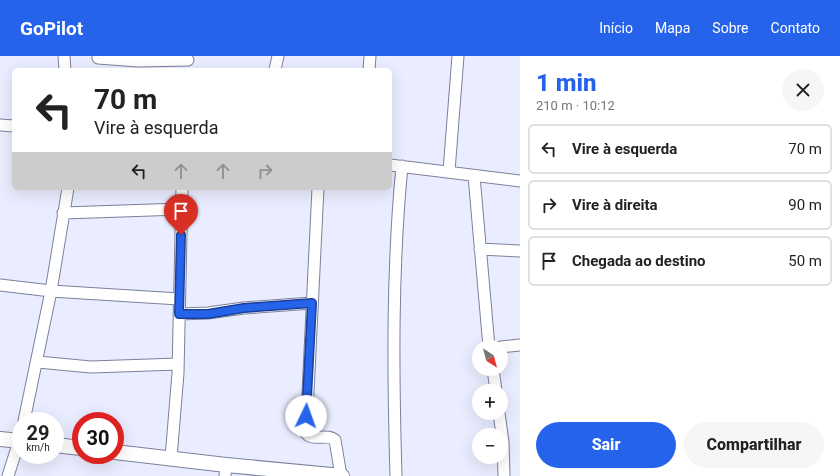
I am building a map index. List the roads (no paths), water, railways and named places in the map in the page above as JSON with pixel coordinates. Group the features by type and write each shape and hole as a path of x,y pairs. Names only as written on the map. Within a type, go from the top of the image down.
{"street":[{"path":"64,56 65,68"},
{"path":"275,68 278,56"},
{"path":"369,68 370,56"},
{"path":"449,171 458,56"},
{"path":"98,58 138,61 188,62"},
{"path":"0,125 12,126"},
{"path":"392,165 449,171 474,176 520,181"},
{"path":"396,476 393,302 396,222 402,166"},
{"path":"474,176 488,340"},
{"path":"26,412 38,362 68,190"},
{"path":"171,458 178,364 182,190"},
{"path":"124,453 171,458 225,471 341,476 335,440 331,436 311,437 306,433 318,190"},
{"path":"63,213 181,209"},
{"path":"480,249 520,251"},
{"path":"0,285 51,291 179,298"},
{"path":"179,314 208,314 244,308 312,303"},
{"path":"508,346 520,345"},
{"path":"38,362 91,367 178,364"},
{"path":"500,420 503,442 504,476"},
{"path":"0,440 12,439"},
{"path":"8,476 12,464"}]}
